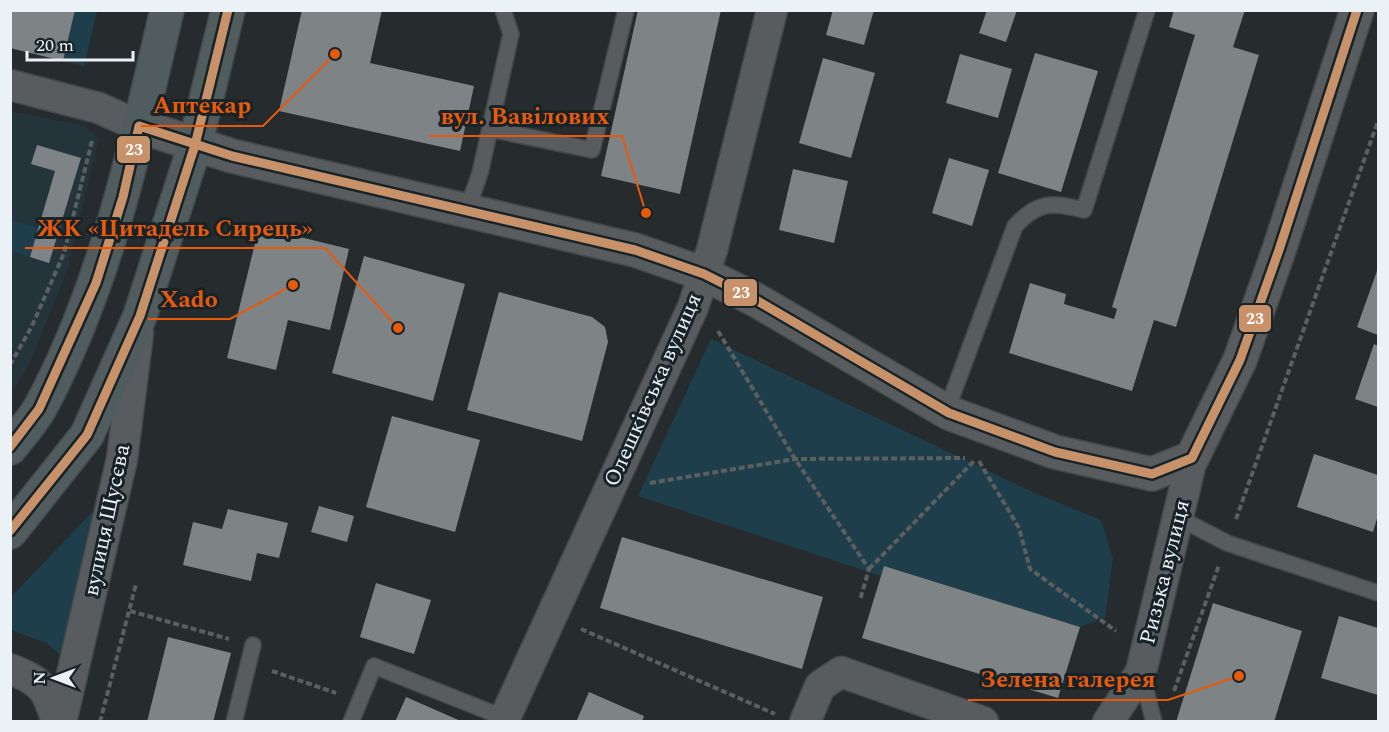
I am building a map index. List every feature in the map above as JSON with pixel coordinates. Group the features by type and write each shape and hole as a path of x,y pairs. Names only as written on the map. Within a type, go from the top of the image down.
{"main road":[{"path":"10,448 39,409 96,283 123,197 167,10"},
{"name":"вулиця Щусєва","path":"10,532 87,435 140,316 195,145 228,10"}],"street":[{"name":"Олешківська вулиця","path":"504,720 693,307 712,250 772,10"},
{"name":"Ризька вулиця","path":"1108,722 1141,672 1192,458 1244,349 1357,10"},
{"path":"10,84 99,108 139,126 232,156 466,213 635,250 704,274 756,300 950,413 1055,453 1152,474 1192,458"},
{"name":"вулиця Щусєва","path":"59,722 122,459 140,316"},
{"name":"вулиця Щусєва","path":"10,669 29,676 48,693 59,722"},
{"path":"793,719 820,686 841,672 983,722"}],"lane":[{"path":"466,213 480,174 511,34 503,10"},
{"path":"490,129 592,150 626,10"},
{"path":"950,413 952,396 1015,226 1028,212 1042,206 1059,204 1084,210 1148,10"},
{"path":"1179,518 1227,543 1378,593"},
{"path":"234,722 253,645"},
{"path":"351,722 374,666 504,720"},
{"path":"1141,672 1154,722"}],"path":[{"path":"1172,697 1378,121"},
{"path":"10,365 32,326 64,253 92,142"},
{"path":"714,326 795,459 869,568"},
{"path":"639,485 795,459 977,458"},
{"path":"860,600 869,568 977,458"},
{"path":"977,458 1019,528 1030,568 1119,633"},
{"path":"100,722 136,584"},
{"path":"130,611 253,645"},
{"path":"573,626 793,719"},
{"path":"249,664 306,682"}],"shaded area":[{"path":"75,11 97,11 84,66 63,61"},
{"path":"11,111 85,126 99,139 67,271 27,369 11,392"},
{"path":"10,220 39,228 30,257 11,251"},
{"path":"711,339 1035,493 1101,520 1113,558 1105,617 1080,627 884,566 881,576 638,496"},
{"path":"98,506 64,658 46,643 11,630 10,598"}],"building":[{"path":"10,10 75,10 63,61 10,48"},
{"path":"302,10 382,10 370,63 474,86 460,151 279,111"},
{"path":"638,10 721,10 680,194 601,176"},
{"path":"833,10 874,10 864,45 826,35"},
{"path":"987,10 1017,10 1006,42 979,33"},
{"path":"1174,10 1245,10 1233,47 1259,55 1176,327 1154,320 1132,391 1009,353 1030,283 1066,294 1064,304 1114,319 1117,309 1112,307 1195,35 1169,27"},
{"path":"1035,53 1098,71 1061,192 998,173"},
{"path":"960,54 1012,69 998,118 946,103"},
{"path":"823,58 875,73 851,158 799,143"},
{"path":"37,145 81,158 49,263 30,257 55,171 31,164"},
{"path":"949,158 989,170 972,226 932,213"},
{"path":"793,169 848,181 834,243 779,230"},
{"path":"259,227 349,249 330,330 288,320 276,370 227,358"},
{"path":"364,256 465,284 433,401 332,373"},
{"path":"1378,271 1378,335 1357,327"},
{"path":"499,292 592,317 605,327 608,342 582,441 467,410"},
{"path":"1374,344 1378,346 1378,407 1355,399"},
{"path":"392,416 480,440 455,532 366,507"},
{"path":"1314,454 1378,475 1378,515 1373,532 1297,507"},
{"path":"319,506 354,516 347,542 311,532"},
{"path":"228,509 288,523 279,558 257,553 251,581 183,565 193,522 222,529"},
{"path":"622,537 823,597 802,669 600,608"},
{"path":"884,566 1080,627 1058,698 862,638"},
{"path":"376,583 431,600 414,654 360,637"},
{"path":"1213,603 1302,631 1274,722 1176,722"},
{"path":"1339,616 1378,628 1378,695 1321,678"},
{"path":"168,637 231,653 213,722 147,722"},
{"path":"589,692 644,716 642,722 576,722"},
{"path":"406,697 463,722 395,722"}],"transit line":[{"name":"23","path":"10,531 87,435 140,316 195,145 228,10"},
{"name":"23","path":"10,447 39,409 96,283 123,197 139,126 232,156 635,250 704,274 756,300 949,413 1055,452 1152,474 1192,458 1240,360 1279,250 1357,10"}],"place":[{"name":"Аптекар","path":"335,54"},
{"name":"вул. Вавілових","path":"646,213"},
{"name":"Xado","path":"293,285"},
{"name":"ЖК «Цитадель Сирець»","path":"398,328"},
{"name":"Зелена галерея","path":"1239,676"}]}
